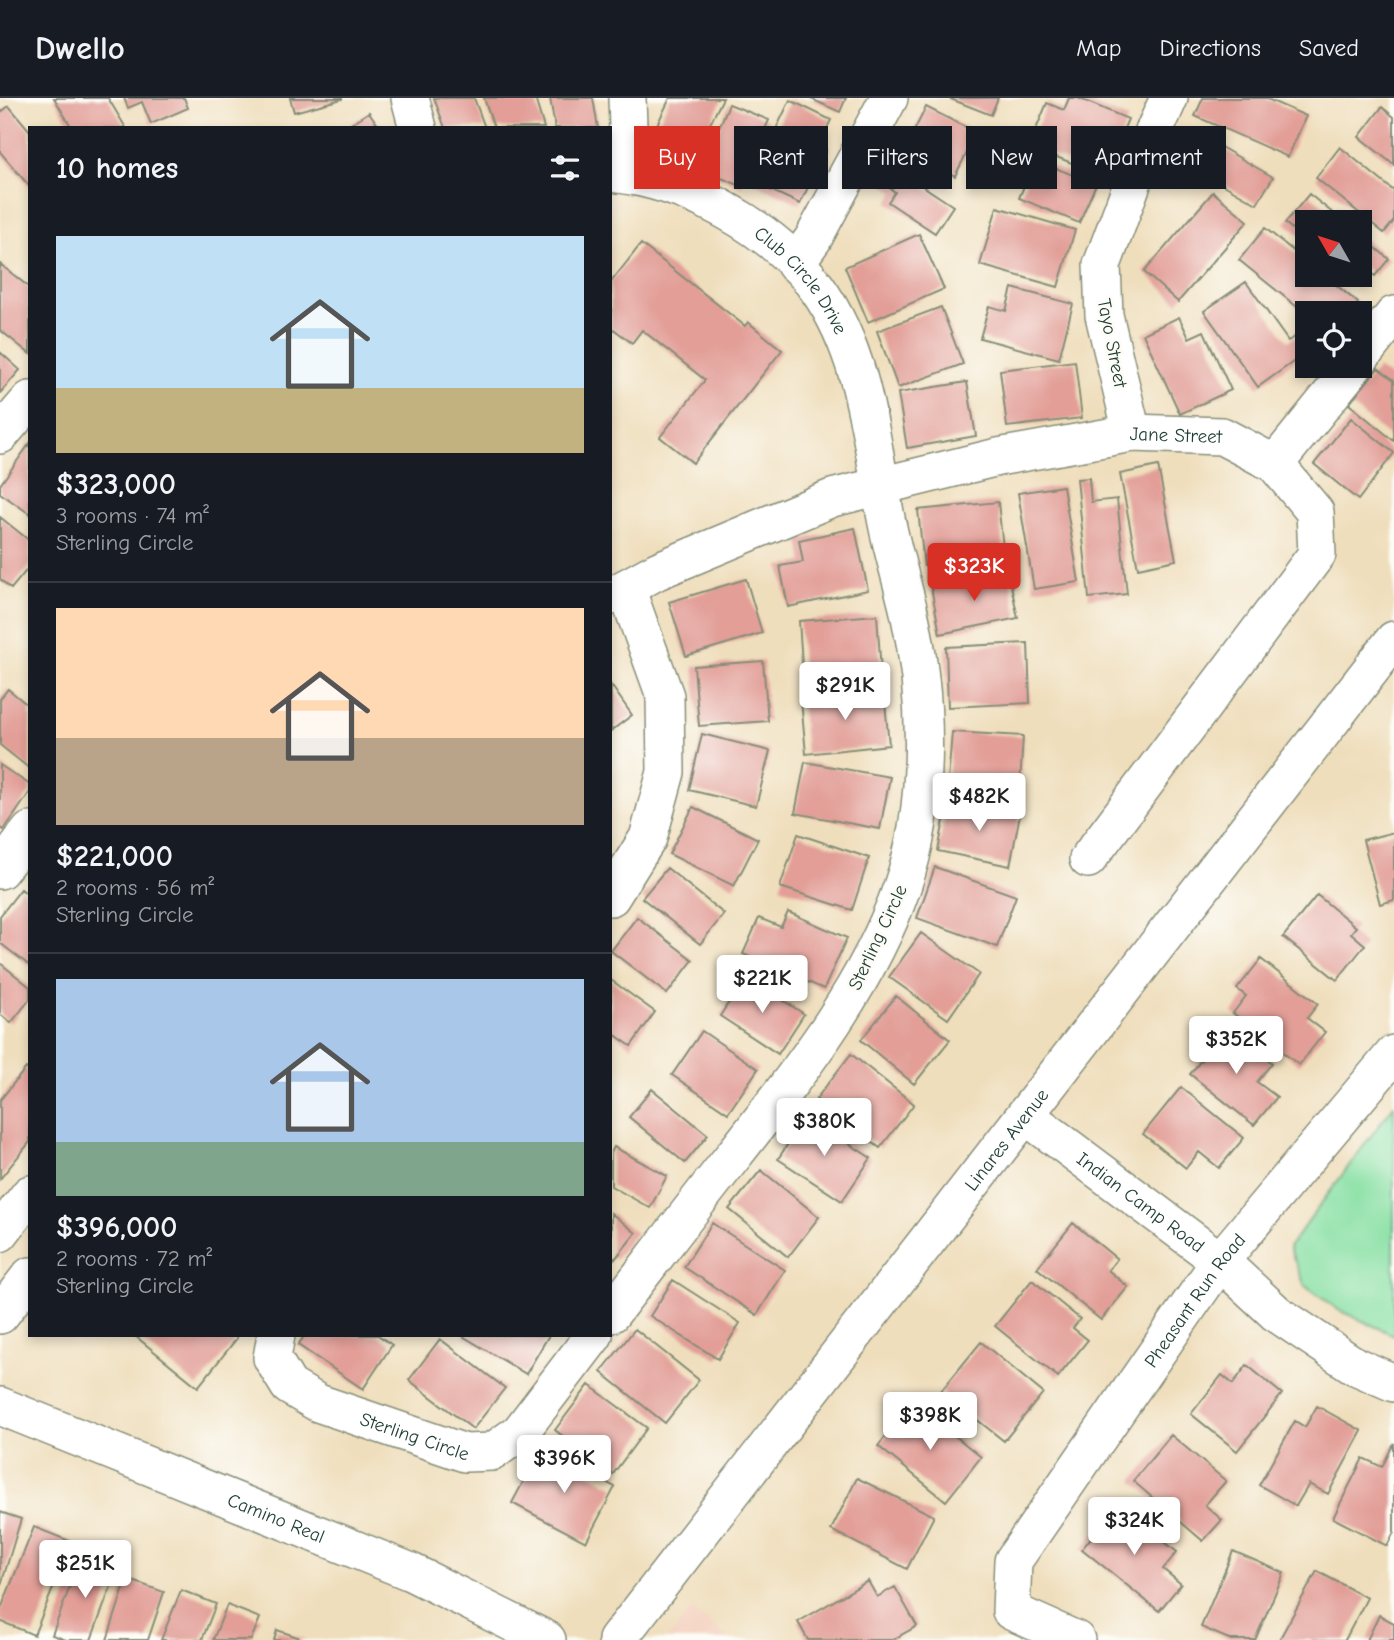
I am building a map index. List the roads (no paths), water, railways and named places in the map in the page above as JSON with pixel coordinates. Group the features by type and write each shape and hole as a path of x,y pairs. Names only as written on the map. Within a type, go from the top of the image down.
{"street":[{"path":"410,98 417,126"},
{"path":"616,173 628,126 628,98"},
{"path":"795,264 813,239 889,98"},
{"name":"Tayo Street","path":"1132,433 1104,315 1101,265 1139,165 1169,98"},
{"name":"Club Circle Drive","path":"616,173 656,180 690,191 742,222 795,264 817,288 840,327 868,411 881,485"},
{"path":"1372,343 1394,316"},
{"path":"1275,464 1343,378"},
{"path":"0,435 28,402"},
{"name":"Jane Street","path":"618,592 657,571 832,498 998,457 1132,433 1222,436 1275,464 1315,512 1317,554 1088,859"},
{"name":"Sterling Circle","path":"612,1313 838,1018 872,954 902,887 915,837 923,743 909,616 890,542 881,485"},
{"path":"612,895 648,838 666,772 665,696 618,592"},
{"name":"Linares Avenue","path":"617,1640 1394,640"},
{"path":"0,870 28,834"},
{"name":"Pheasant Run Road","path":"1076,1640 1012,1611 1013,1561 1220,1261 1394,1054"},
{"name":"Indian Camp Road","path":"1025,1115 1220,1261 1276,1314 1355,1366 1394,1383"},
{"path":"0,1233 28,1198"},
{"path":"0,1315 28,1279"},
{"name":"Sterling Circle","path":"276,1337 272,1358 289,1386 328,1407 465,1452 492,1451 514,1437 592,1337"},
{"name":"Camino Real","path":"0,1406 411,1572 547,1640"}]}
